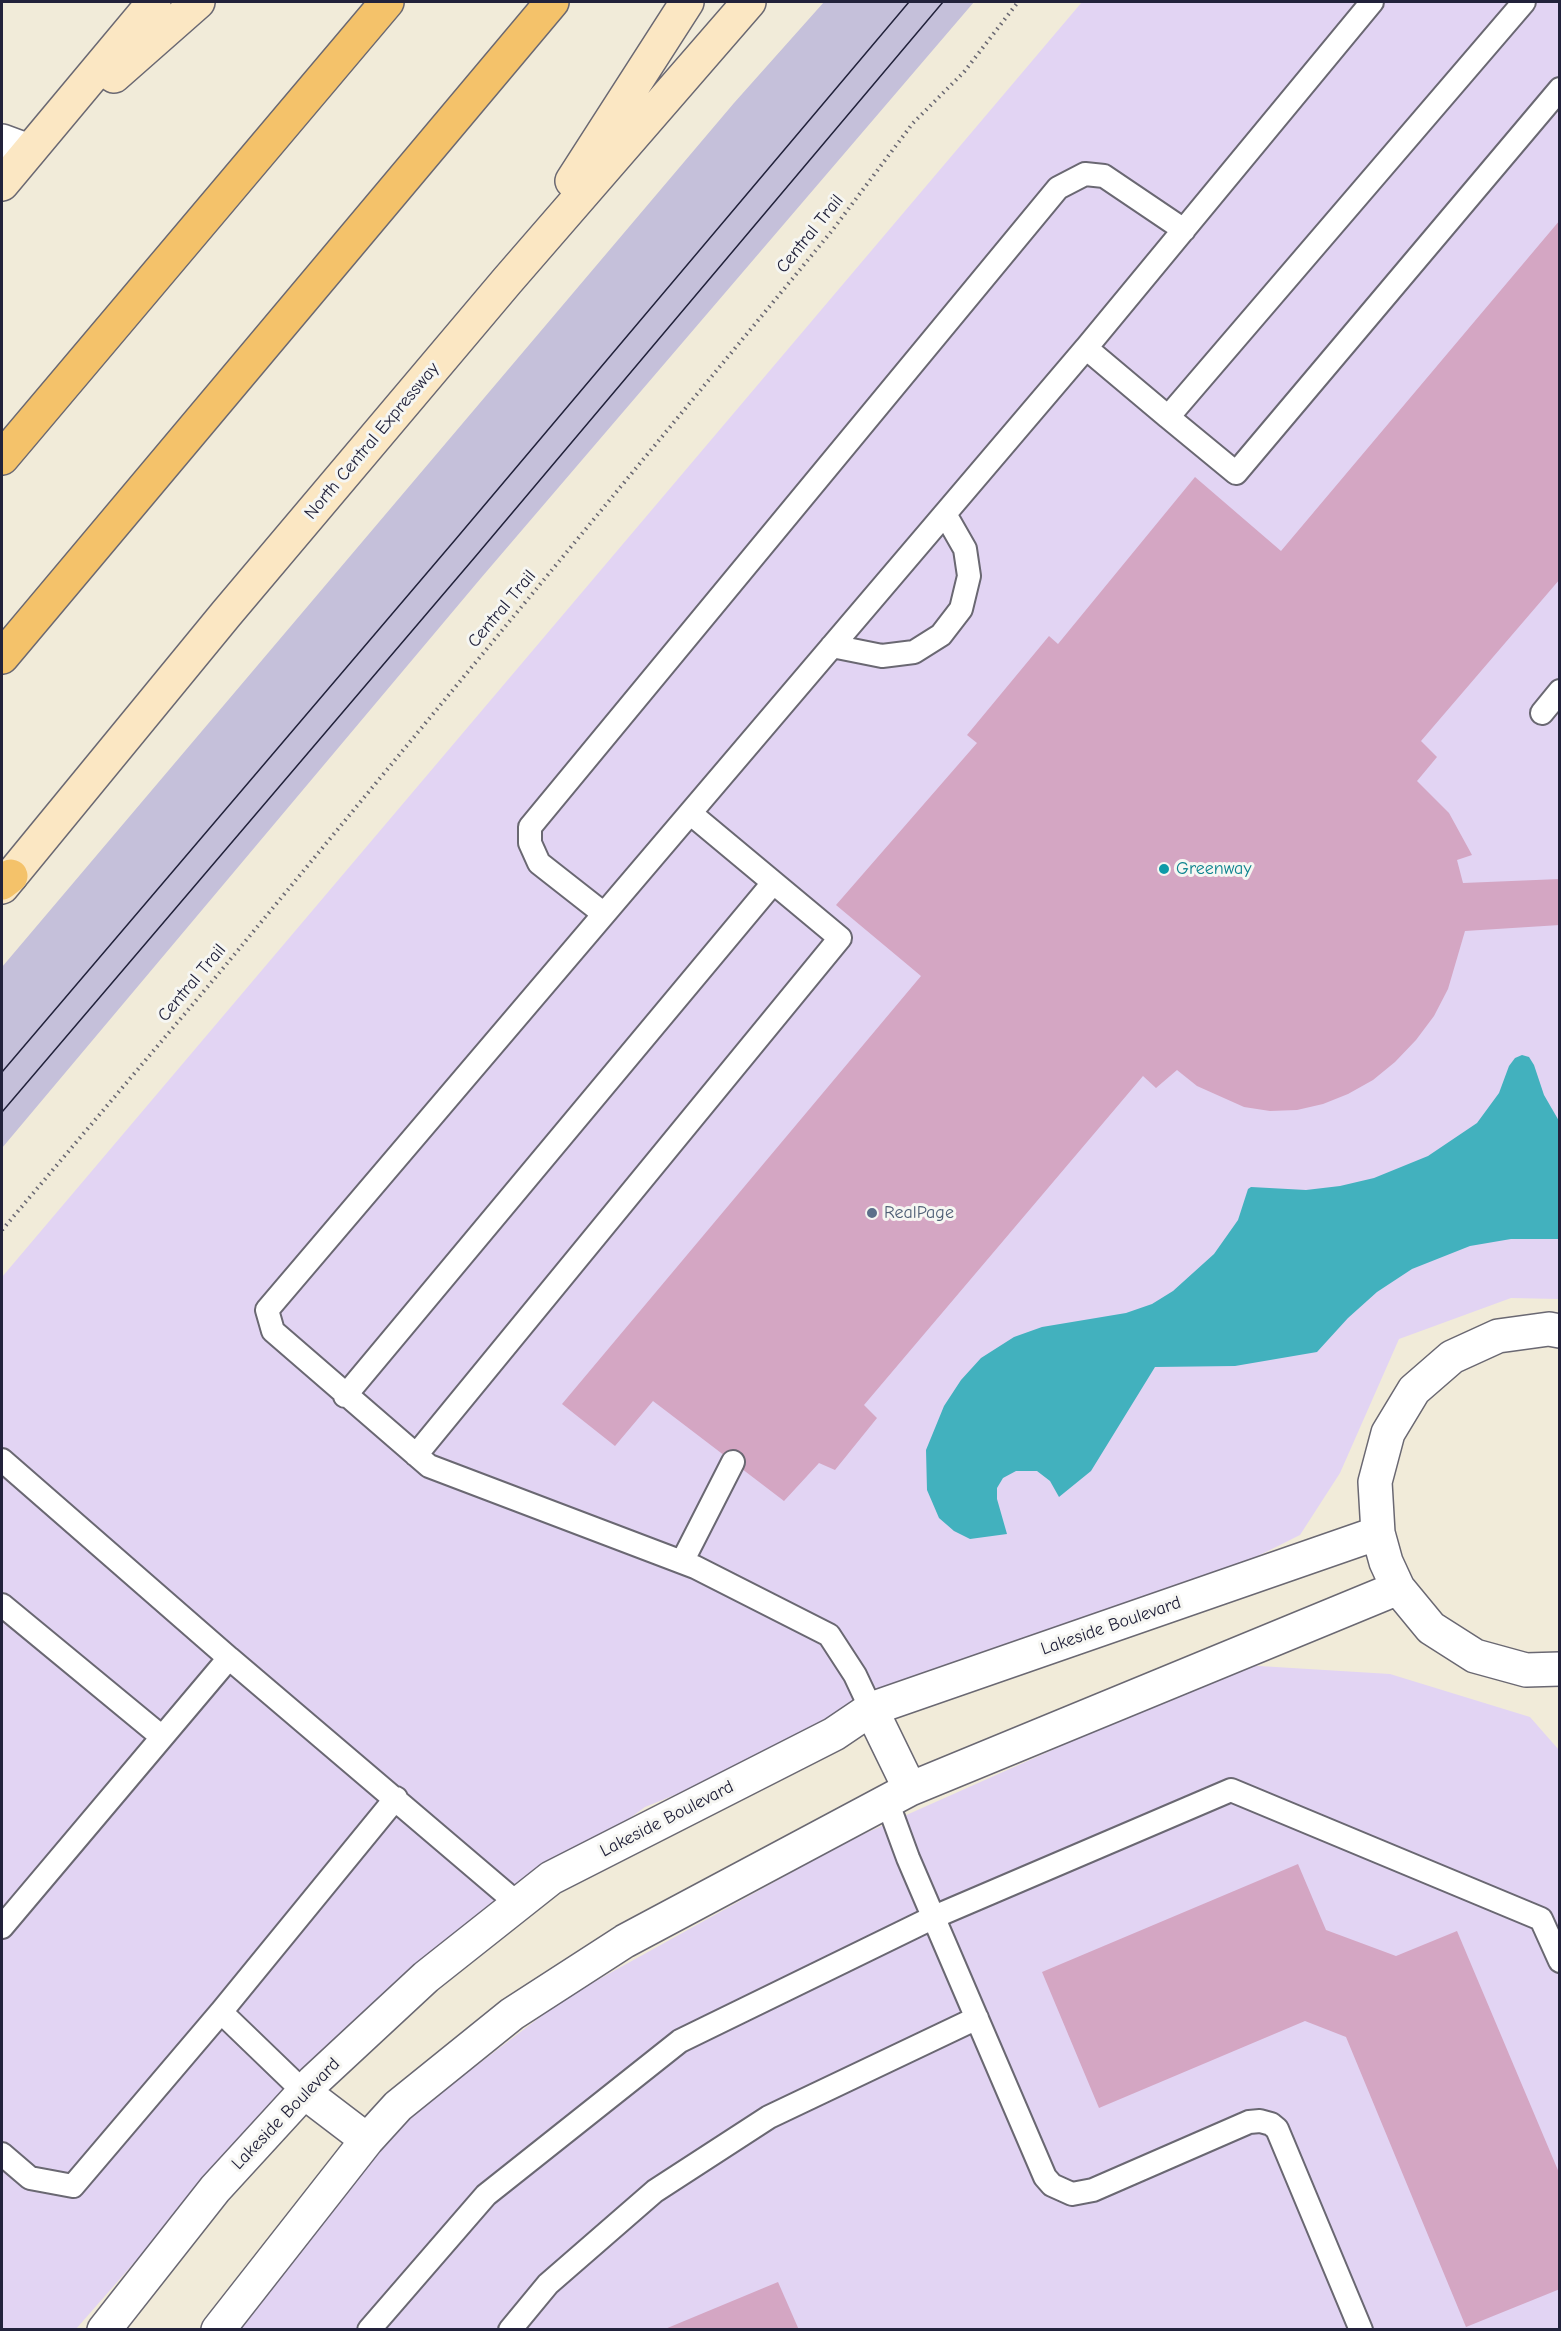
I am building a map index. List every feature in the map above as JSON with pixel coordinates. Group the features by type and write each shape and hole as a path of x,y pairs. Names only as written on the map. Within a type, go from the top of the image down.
{"highway":[{"path":"2,458 387,2"},
{"path":"2,657 552,2"}],"main road":[{"path":"2,184 15,146 154,2"},
{"path":"15,146 198,2"},
{"path":"507,281 687,2"},
{"name":"North Central Expressway","path":"5,882 226,614 507,281 749,2"}],"street":[{"path":"1560,1331 1549,1329 1498,1336 1452,1357 1414,1390 1388,1433 1375,1482 1378,1533 1386,1562 1398,1588 1431,1628 1475,1656 1526,1670 1560,1669"},
{"name":"Lakeside Boulevard","path":"104,2330 215,2189 304,2092 426,1977 551,1878 834,1734 871,1709 1378,1533"},
{"path":"225,2327 367,2140 398,2106 521,2008 624,1941 899,1795 1398,1588"},
{"path":"871,1709 899,1795"},
{"path":"304,2092 367,2140"}],"lane":[{"path":"871,1709 855,1675 829,1635 682,1562 429,1466 345,1396 273,1331 267,1310 1086,348 1372,2"},
{"path":"1168,417 1524,2"},
{"path":"1086,348 1236,473 1560,89"},
{"path":"604,914 539,863 530,843 530,827 1058,188 1085,174 1104,176 1184,230"},
{"path":"832,646 882,656 914,652 941,634 961,609 969,576 965,549 945,514"},
{"path":"1542,713 1560,692"},
{"path":"416,1455 840,938 690,813"},
{"path":"345,1396 773,883"},
{"path":"2,1460 229,1658 518,1904"},
{"path":"682,1562 733,1462"},
{"path":"2,1605 162,1737"},
{"path":"2,1927 229,1658"},
{"path":"369,2330 486,2195 680,2041 934,1917 1231,1791 1540,1919 1560,1961"},
{"path":"899,1795 934,1917 1045,2177 1064,2192 1072,2194 1093,2190 1249,2122 1271,2124 1277,2129 1361,2330"},
{"path":"2,2154 30,2178 73,2186 221,2012 396,1798"},
{"path":"221,2012 304,2092"},
{"path":"510,2330 548,2284 655,2191 770,2117 977,2018"}],"path":[{"name":"Central Trail","path":"2,1230 230,959 823,241 913,123 964,72 1018,2"}],"shaded area":[{"path":"824,2 974,2 481,578 2,1148 2,967 734,103"},
{"path":"1082,2 1559,2 1559,1299 1511,1298 1399,1339 1340,1473 1300,1535 1228,1571 645,1807 413,1979 240,2142 76,2329 2,2330 2,1277"},
{"path":"1243,1665 1390,1674 1530,1717 1559,1750 1559,2329 227,2330 392,2130 565,1998 848,1841"}],"water":[{"path":"1522,1055 1529,1057 1534,1065 1544,1095 1559,1121 1559,1239 1511,1239 1470,1246 1412,1269 1377,1292 1348,1318 1317,1352 1235,1366 1155,1367 1091,1471 1059,1497 1050,1481 1037,1471 1016,1471 1003,1478 997,1488 997,1499 1007,1534 970,1539 954,1531 939,1518 927,1490 926,1450 944,1406 961,1380 981,1358 1014,1337 1042,1327 1126,1313 1152,1304 1173,1291 1214,1254 1238,1220 1248,1189 1251,1187 1306,1190 1340,1186 1374,1178 1428,1156 1477,1123 1499,1093 1509,1066 1515,1058"}],"building":[{"name":"Greenway","path":"1560,220 1560,579 1421,741 1437,757 1417,781 1449,813 1472,855 1457,860 1463,883 1560,879 1560,925 1465,931 1448,989 1434,1016 1416,1040 1395,1062 1373,1080 1348,1094 1323,1104 1297,1110 1270,1111 1244,1107 1197,1086 1177,1070 1156,1088 1143,1076 864,1405 877,1418 835,1470 819,1463 784,1501 653,1401 615,1446 562,1404 921,976 836,905 977,743 967,735 1049,636 1058,644 1195,477 1281,551"},
{"path":"1298,1864 1326,1930 1396,1956 1457,1931 1560,2175 1560,2289 1466,2327 1346,2037 1305,2021 1099,2108 1042,1972"},
{"path":"778,2282 799,2330 665,2330 665,2329"}],"tram line":[{"path":"2,1072 909,2"},
{"path":"2,1112 475,557 943,2"}],"place":[{"name":"Greenway","path":"1164,869"},
{"name":"RealPage","path":"872,1213"}]}
